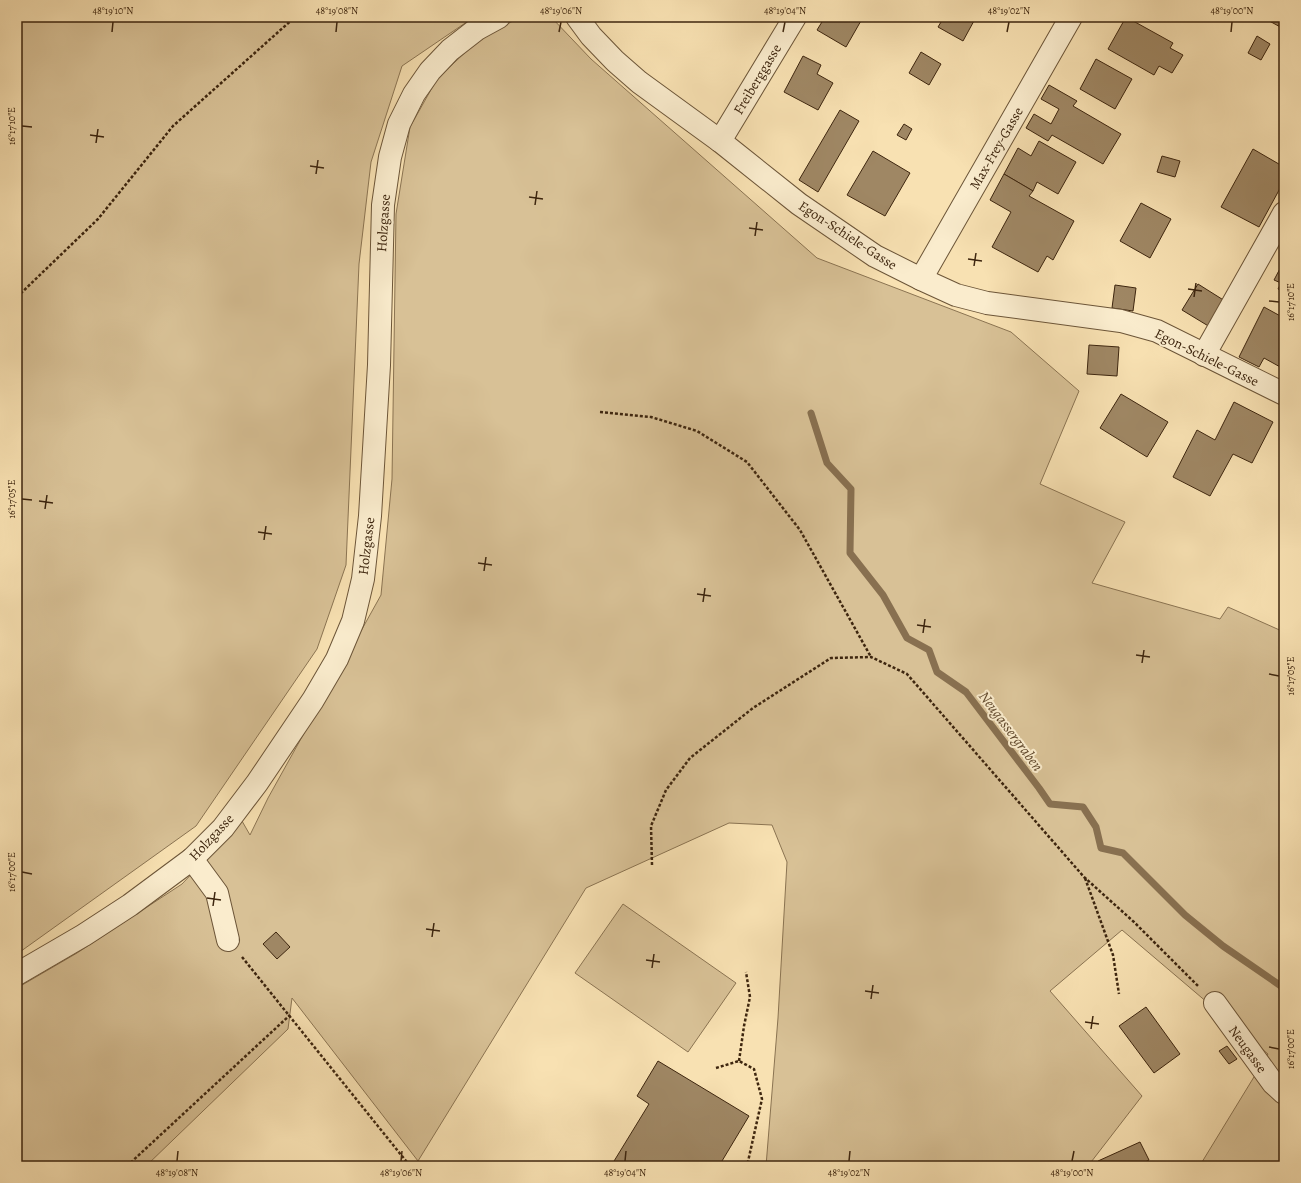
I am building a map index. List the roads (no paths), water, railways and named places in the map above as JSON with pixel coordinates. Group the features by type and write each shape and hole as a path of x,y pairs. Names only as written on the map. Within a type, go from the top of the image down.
{"street":[{"name":"Holzgasse","path":"17,974 130,906 192,859 223,828 258,783 309,707 336,659 353,621 363,579 370,516 379,365 383,204 390,157 399,124 414,94 430,71 456,46 477,29 499,17"},
{"name":"Egon-Schiele-Gasse","path":"577,17 591,36 615,61 639,82 720,142 799,204 875,256 956,295 987,303 1121,321 1157,331 1284,394"},
{"name":"Freiberggasse","path":"720,142 795,17"},
{"name":"Max-Frey-Gasse","path":"921,279 1071,17"},
{"path":"1204,355 1284,213"},
{"path":"192,859 217,893 228,940"},
{"name":"Neugasse","path":"1215,1003 1273,1083 1284,1093"}],"waterway":[{"name":"Neugassergraben","path":"811,413 827,463 851,489 850,553 883,595 907,638 929,650 937,672 966,692 1050,804 1083,807 1096,827 1101,848 1123,853 1185,915 1223,946 1281,986 1284,991"}]}
